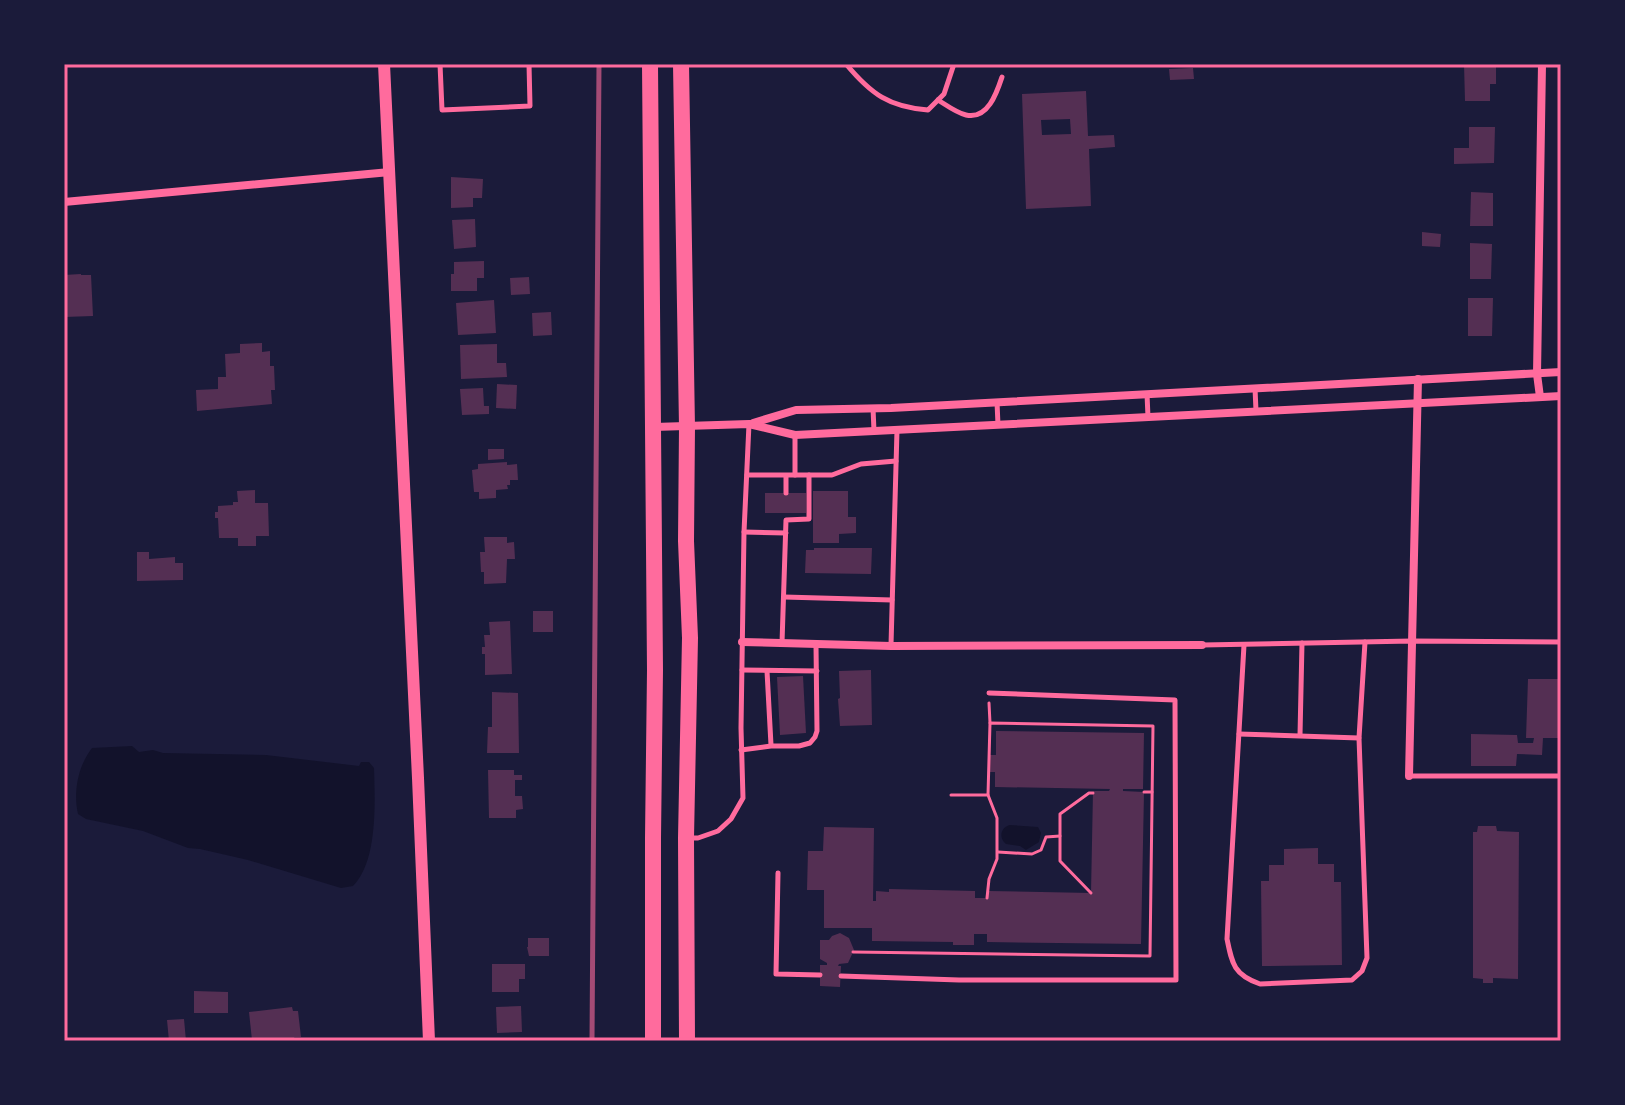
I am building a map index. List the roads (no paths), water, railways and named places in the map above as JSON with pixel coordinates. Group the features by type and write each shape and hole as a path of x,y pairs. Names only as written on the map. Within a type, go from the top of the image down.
{"highway":[{"path":"650,64 655,670 653,1041"},
{"path":"681,64 686,541 690,638 686,838 687,1041"}],"street":[{"path":"384,64 429,1041"},
{"path":"1540,397 1537,374 1542,64"},
{"path":"64,202 390,172"},
{"path":"654,427 749,424 796,410 1561,372"},
{"path":"1409,776 1418,379"},
{"path":"749,424 795,435 1561,396"},
{"path":"742,642 891,646 1202,645"}],"lane":[{"path":"440,64 442,110 530,106 529,64"},
{"path":"846,64 863,84 882,98 910,108 928,110 944,94 954,64"},
{"path":"938,100 968,116 980,114 991,104 1002,77"},
{"path":"1255,388 1256,411"},
{"path":"1147,394 1148,417"},
{"path":"997,402 998,425"},
{"path":"873,408 874,431"},
{"path":"686,838 698,838 718,831 731,819 743,798 742,642 749,424"},
{"path":"891,646 897,430"},
{"path":"795,435 795,475"},
{"path":"747,475 832,475 861,464 896,461"},
{"path":"782,643 786,517 809,519 809,475"},
{"path":"786,476 786,493"},
{"path":"744,532 786,533"},
{"path":"784,597 892,600"},
{"path":"1244,645 1227,939 1232,962 1238,972 1260,984 1352,980 1362,971 1367,958 1359,738 1365,642"},
{"path":"1202,645 1561,642"},
{"path":"1300,735 1302,643"},
{"path":"741,750 799,746 810,743 815,737 816,644"},
{"path":"742,670 817,671"},
{"path":"767,671 771,746"},
{"path":"841,976 959,980 1176,980 1175,700 989,693"},
{"path":"1239,734 1359,738"},
{"path":"1409,776 1561,776"},
{"path":"778,873 776,974 820,975"}],"railway":[{"path":"592,1041 599,64"}]}
